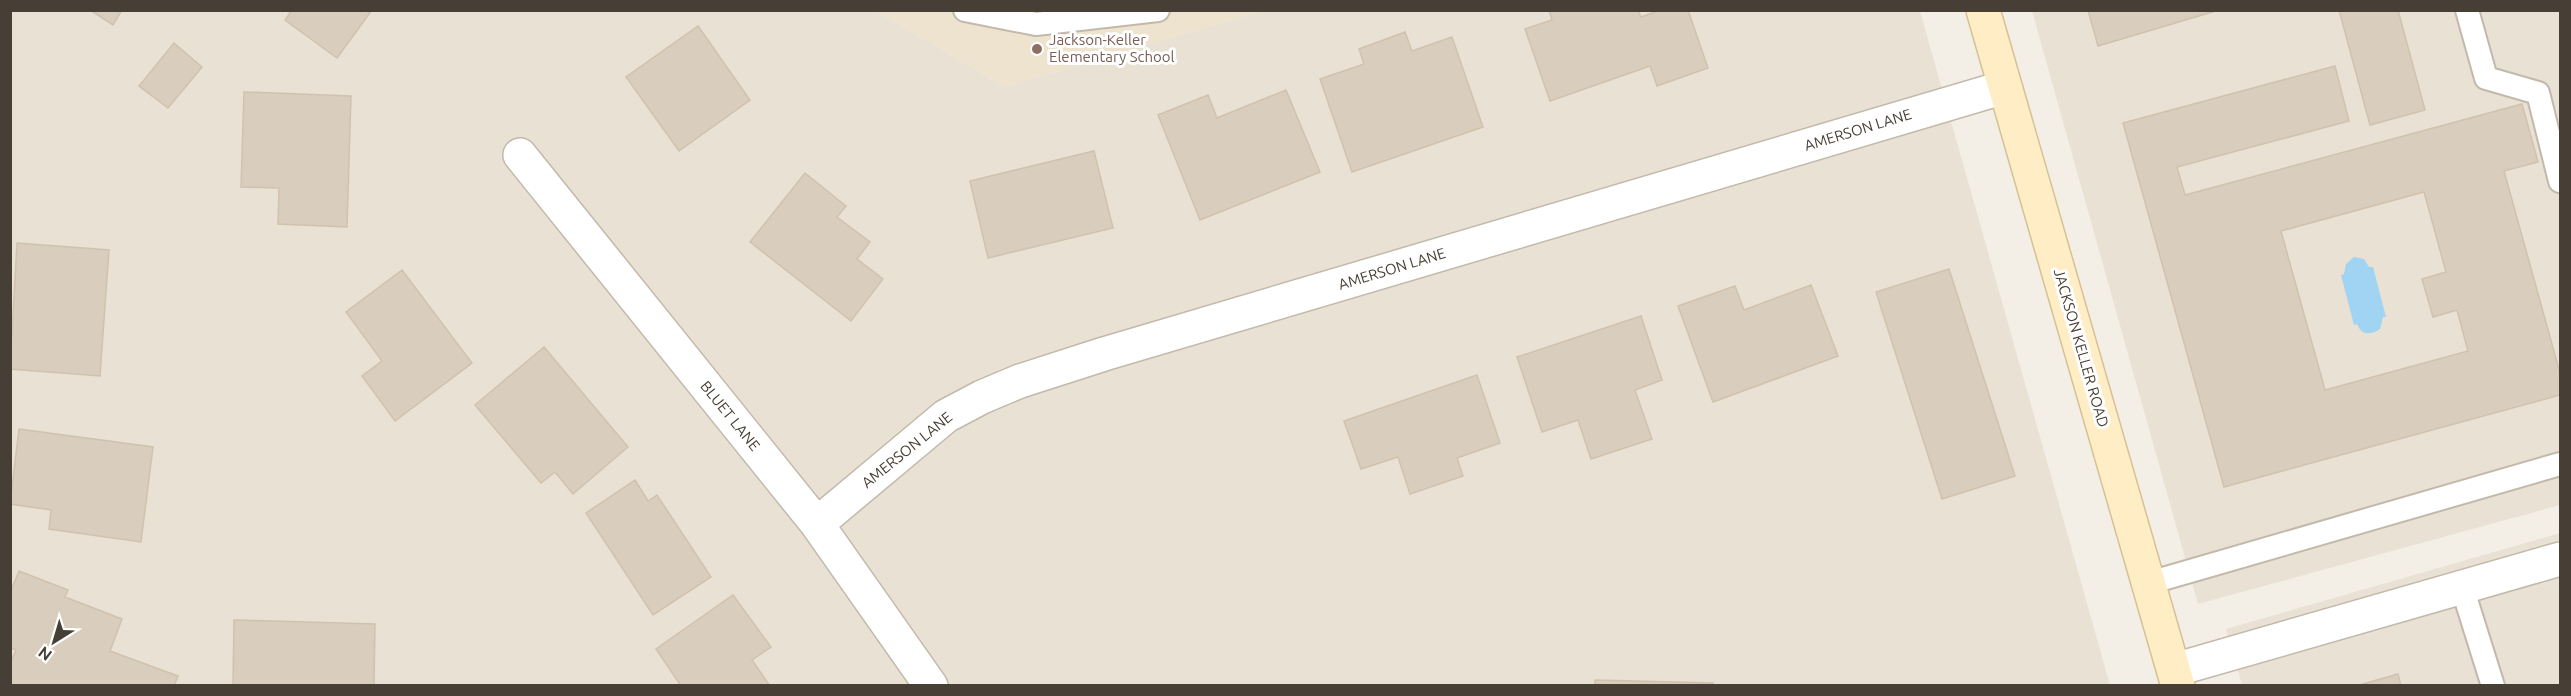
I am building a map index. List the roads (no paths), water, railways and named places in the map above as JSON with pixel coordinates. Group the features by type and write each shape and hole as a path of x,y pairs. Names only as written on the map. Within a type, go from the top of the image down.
{"main road":[{"name":"JACKSON KELLER ROAD","path":"1983,10 2176,678"}],"street":[{"name":"AMERSON LANE","path":"817,524 946,416 1020,381 2005,87"},
{"name":"BLUET LANE","path":"520,155 817,524 931,686"},
{"path":"2176,678 2462,587 2560,559"}],"lane":[{"path":"965,10 1036,24 1158,10"},
{"path":"2467,10 2486,78 2538,93 2560,181"},
{"path":"2149,582 2560,464"},
{"path":"2462,587 2493,686"}],"water":[{"path":"2354,257 2364,259 2369,267 2373,267 2386,317 2383,317 2380,329 2370,333 2361,331 2357,324 2354,325 2341,275 2344,274 2346,264"}],"place":[{"name":"Jackson-Keller Elementary School","path":"1037,49"}]}
